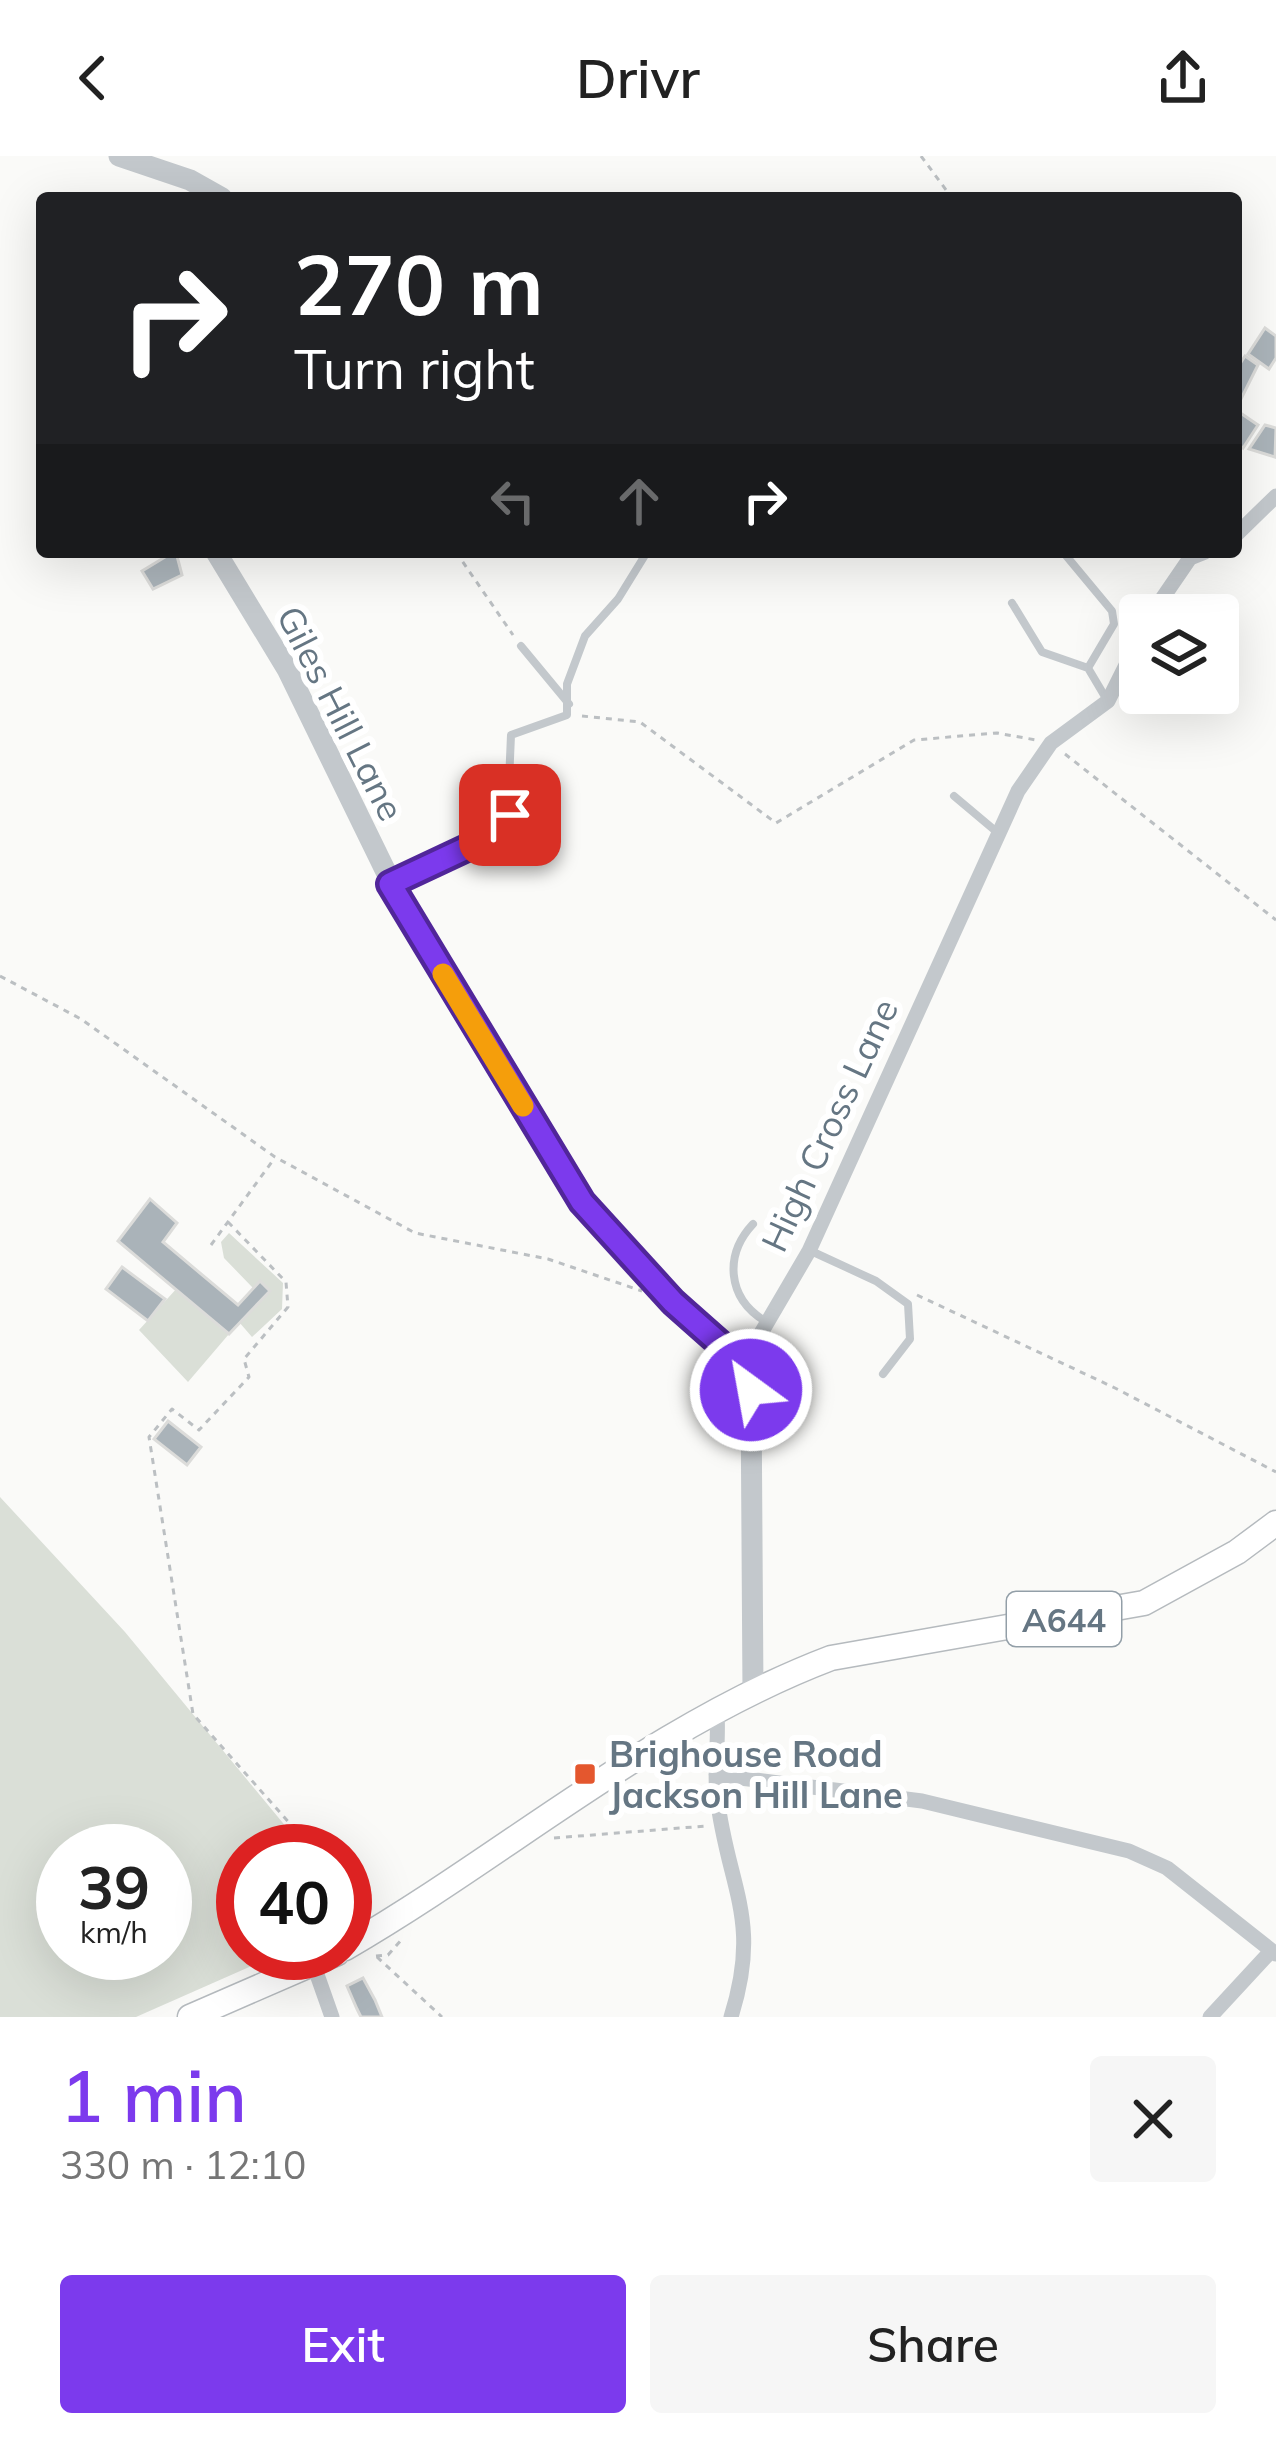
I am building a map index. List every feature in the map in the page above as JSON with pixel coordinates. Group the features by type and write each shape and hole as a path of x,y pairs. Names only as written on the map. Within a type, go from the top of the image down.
{"main road":[{"name":"A644","path":"372,1931 632,1759 753,1693 831,1658 1144,1603 1238,1552 1276,1523"},
{"path":"190,2017 280,1980"}],"street":[{"path":"119,156 211,192"},
{"path":"1242,529 1276,496"},
{"name":"Giles Hill Lane","path":"221,558 296,687 390,884 582,1202 673,1302 743,1364"},
{"path":"1167,594 1196,558"},
{"name":"High Cross Lane","path":"743,1364 809,1251 1018,790 1051,743 1108,701 1119,679"},
{"path":"743,1364 751,1390 753,1693"},
{"path":"717,1712 716,1775 747,1939 731,2017"},
{"path":"716,1775 922,1801 1129,1851 1167,1868 1273,1953 1210,2017"},
{"path":"317,1980 326,2015"}],"lane":[{"path":"568,710 567,684 585,636 618,599 642,558"},
{"path":"1068,558 1112,611 1114,624 1088,668"},
{"path":"1012,603 1042,652 1088,668 1108,701"},
{"path":"521,646 568,710"},
{"path":"390,884 507,829 512,735 568,710"},
{"path":"954,796 999,834"},
{"path":"753,1224 734,1249 734,1276 746,1306 766,1322"},
{"path":"809,1251 877,1281 908,1304 910,1339 883,1374"}],"path":[{"path":"921,156 948,192"},
{"path":"460,558 521,646"},
{"path":"568,710 640,722 776,823 914,740 997,733 1051,743 1276,920"},
{"path":"0,976 81,1019 275,1157 415,1232 548,1259 673,1302"},
{"path":"211,1245 275,1157"},
{"path":"228,1222 286,1282 288,1307 244,1359 249,1377 199,1430 172,1409 149,1437 193,1714 290,1824"},
{"path":"877,1281 1115,1388 1276,1472"},
{"path":"540,1839 724,1824"},
{"path":"414,1925 388,1955 376,1956 442,2017"}],"shaded area":[{"path":"229,1233 283,1283 282,1309 252,1337 239,1322 260,1281 253,1288 224,1258 221,1242"},
{"path":"178,1287 229,1334 188,1382 139,1330"},
{"path":"0,1497 125,1632 284,1824 216,1824 216,1980 220,1980 136,2017 0,2017"}],"building":[{"path":"1265,328 1276,336 1276,358 1269,369 1248,354"},
{"path":"1245,356 1258,365 1242,397"},
{"path":"1242,414 1258,425 1242,447"},
{"path":"1265,425 1276,428 1275,457 1249,449"},
{"path":"163,558 178,558 182,575 153,589 142,571"},
{"path":"150,1199 177,1223 163,1242 238,1305 260,1281 270,1291 229,1334 118,1241"},
{"path":"122,1267 165,1299 148,1321 106,1289"},
{"path":"168,1421 201,1447 187,1465 154,1439"},
{"path":"364,1980 382,2017 361,2017 347,1986"}],"slow traffic":[{"path":"443,974 523,1106"}],"place":[{"name":"Brighouse Road Jackson Hill Lane","path":"585,1774"}],"route":[{"path":"510,815 507,829 390,884 582,1202 673,1302 743,1364 751,1390"}]}
